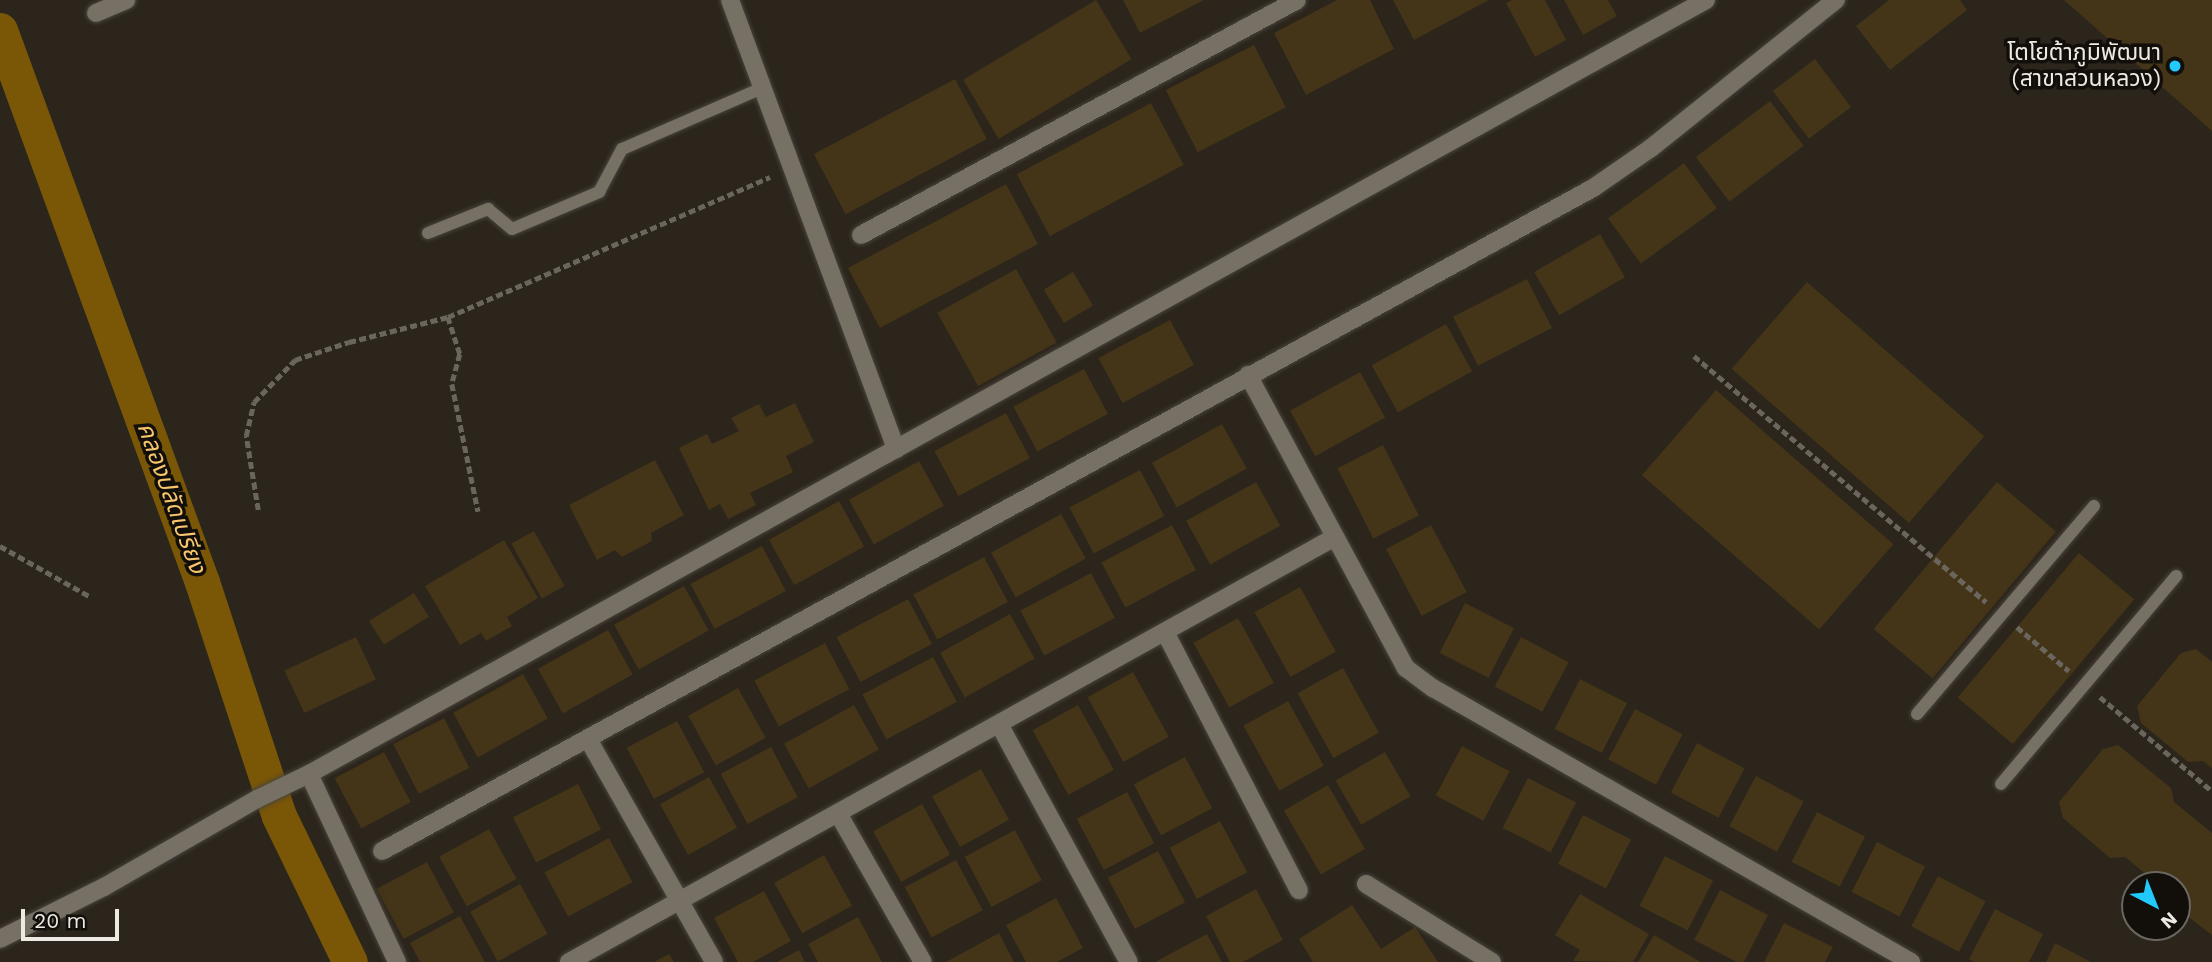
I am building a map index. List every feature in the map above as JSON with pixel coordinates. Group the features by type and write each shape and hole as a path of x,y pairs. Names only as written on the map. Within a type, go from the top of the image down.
{"street":[{"path":"96,13 126,0"},
{"path":"730,0 790,169 896,449"},
{"path":"861,235 1297,0"},
{"path":"0,939 104,887 257,799 309,774 1706,0"},
{"path":"383,851 1593,188 1651,148 1836,0"},
{"path":"1248,375 1406,668 1433,688 1911,962"},
{"path":"569,962 679,899 839,815 1335,537"},
{"path":"1165,632 1299,890"},
{"path":"999,724 1129,962"},
{"path":"588,739 714,962"},
{"path":"309,774 397,962"},
{"path":"839,815 923,962"},
{"path":"1366,884 1492,962"}],"lane":[{"path":"428,233 488,209 512,229 599,192 622,149 762,88"},
{"path":"1917,714 2094,506"},
{"path":"2001,784 2176,576"}],"path":[{"path":"258,510 246,436 254,402 295,360 349,342 447,317 790,169"},
{"path":"447,317 460,354 452,384 478,511"},
{"path":"1694,356 2212,791"},
{"path":"0,546 92,597"}],"building":[{"path":"1096,0 1132,59 999,139 963,80"},
{"path":"1123,0 1204,0 1140,33"},
{"path":"1337,0 1370,0 1394,49 1306,95 1274,33"},
{"path":"1393,0 1489,0 1414,40"},
{"path":"1512,0 1545,0 1566,40 1535,57 1506,3"},
{"path":"1564,0 1608,0 1617,16 1583,35"},
{"path":"1889,0 1960,0 1967,10 1890,70 1856,26"},
{"name":"โตโยต้าภูมิพัฒนา (สาขาสวนหลวง)","path":"2064,0 2212,0 2212,131"},
{"path":"1254,45 1286,107 1198,152 1166,90"},
{"path":"1815,59 1851,107 1809,139 1773,91"},
{"path":"955,79 987,139 846,214 814,154"},
{"path":"1770,101 1804,146 1729,202 1696,157"},
{"path":"1151,103 1184,165 1050,236 1017,174"},
{"path":"1684,163 1717,208 1641,264 1608,218"},
{"path":"1006,184 1038,244 880,328 848,268"},
{"path":"1600,234 1625,277 1559,315 1534,272"},
{"path":"1016,269 1057,342 978,386 937,313"},
{"path":"1073,272 1093,305 1064,323 1044,290"},
{"path":"1527,279 1552,328 1478,366 1453,317"},
{"path":"1807,282 1984,436 1909,523 1732,369"},
{"path":"1170,320 1194,365 1122,403 1098,358"},
{"path":"1446,324 1472,371 1398,412 1372,365"},
{"path":"1084,369 1108,414 1037,452 1013,407"},
{"path":"1360,372 1385,417 1315,456 1290,411"},
{"path":"1716,390 1893,544 1819,629 1642,475"},
{"path":"795,403 814,442 786,456 793,472 750,493 756,505 728,519 720,504 709,510 679,448 707,434 712,444 739,431 731,418 759,404 766,417"},
{"path":"1006,413 1030,458 958,496 934,451"},
{"path":"1222,424 1247,469 1177,507 1152,463"},
{"path":"1383,445 1419,515 1373,539 1338,468"},
{"path":"655,460 684,515 651,533 652,541 622,557 615,550 597,560 569,505"},
{"path":"919,461 944,506 874,544 849,500"},
{"path":"1140,470 1164,516 1094,553 1069,508"},
{"path":"1256,482 1280,526 1210,565 1186,521"},
{"path":"1997,482 2056,531 1933,679 1874,629"},
{"path":"839,501 864,546 794,585 769,540"},
{"path":"1061,514 1086,559 1016,597 991,553"},
{"path":"1172,525 1196,570 1125,608 1101,563"},
{"path":"1431,525 1467,592 1422,616 1386,549"},
{"path":"534,531 565,586 542,599 511,544"},
{"path":"504,540 538,598 507,617 512,626 486,641 481,633 460,645 425,586"},
{"path":"762,546 786,591 714,629 690,584"},
{"path":"2079,553 2134,599 2013,744 1958,698"},
{"path":"984,557 1008,602 937,640 913,595"},
{"path":"1091,573 1115,618 1044,656 1020,611"},
{"path":"684,586 709,631 639,669 614,625"},
{"path":"1300,587 1336,652 1290,677 1255,612"},
{"path":"414,593 429,617 384,645 369,621"},
{"path":"908,599 932,644 860,682 836,637"},
{"path":"1465,603 1514,628 1489,678 1440,653"},
{"path":"1010,614 1035,659 965,697 940,653"},
{"path":"1238,618 1274,683 1229,707 1193,643"},
{"path":"608,630 633,675 563,713 538,669"},
{"path":"356,637 376,680 304,713 284,670"},
{"path":"1521,637 1569,662 1542,712 1495,686"},
{"path":"825,643 849,689 779,726 754,681"},
{"path":"2196,649 2212,662 2212,768 2203,761 2188,762 2141,723 2137,706 2181,653"},
{"path":"933,657 957,702 886,740 862,695"},
{"path":"1343,668 1379,733 1333,758 1298,693"},
{"path":"1133,672 1169,737 1123,762 1088,697"},
{"path":"523,674 548,719 478,757 453,713"},
{"path":"1580,679 1627,703 1602,753 1555,729"},
{"path":"738,688 766,738 716,765 688,716"},
{"path":"1288,701 1324,766 1279,790 1243,726"},
{"path":"854,705 879,750 809,788 784,744"},
{"path":"1078,705 1114,770 1068,795 1033,730"},
{"path":"1635,709 1683,734 1656,785 1608,759"},
{"path":"444,718 469,768 419,794 393,744"},
{"path":"677,721 704,772 654,799 627,748"},
{"path":"1697,743 1745,768 1718,818 1671,792"},
{"path":"2118,745 2171,788 2174,802 2212,833 2212,935 2191,919 2191,871 2142,871 2125,857 2110,858 2063,818 2059,802 2103,749"},
{"path":"1462,746 1510,771 1483,821 1436,795"},
{"path":"771,747 798,797 747,824 721,774"},
{"path":"384,752 411,802 361,829 335,778"},
{"path":"1385,752 1410,796 1361,825 1336,780"},
{"path":"1185,757 1212,808 1161,835 1134,784"},
{"path":"981,769 1009,820 960,847 932,796"},
{"path":"1756,776 1804,801 1777,852 1729,826"},
{"path":"709,777 737,828 688,855 660,804"},
{"path":"1528,778 1576,803 1551,852 1503,828"},
{"path":"578,784 601,829 536,863 513,817"},
{"path":"1328,785 1365,849 1321,875 1284,810"},
{"path":"1127,792 1154,843 1104,870 1077,819"},
{"path":"922,804 950,855 901,882 873,831"},
{"path":"1817,812 1865,837 1840,886 1792,862"},
{"path":"1583,815 1631,840 1606,889 1558,864"},
{"path":"1220,821 1247,872 1197,899 1170,848"},
{"path":"489,829 517,879 467,906 439,857"},
{"path":"1015,830 1042,880 991,907 965,857"},
{"path":"609,838 632,882 568,916 545,872"},
{"path":"1877,842 1925,867 1900,916 1852,892"},
{"path":"1158,851 1185,902 1135,929 1108,878"},
{"path":"824,855 852,906 802,933 774,883"},
{"path":"1665,856 1713,881 1688,930 1640,906"},
{"path":"956,860 983,910 932,938 905,887"},
{"path":"427,862 454,912 403,939 377,889"},
{"path":"1938,876 1986,901 1959,952 1911,926"},
{"path":"520,884 548,934 498,961 470,912"},
{"path":"1256,889 1283,940 1243,962 1230,962 1206,916"},
{"path":"1720,890 1768,915 1744,962 1737,962 1694,940"},
{"path":"764,891 791,941 753,962 738,962 714,918"},
{"path":"1580,894 1649,934 1633,962 1573,961 1580,950 1555,935"},
{"path":"1056,898 1083,948 1057,962 1026,962 1006,925"},
{"path":"1352,905 1381,949 1415,927 1438,962 1313,962 1299,939"},
{"path":"1995,909 2043,934 2029,962 1974,962 1969,959"},
{"path":"460,916 485,962 420,962 410,943"},
{"path":"858,917 882,962 818,962 808,944"},
{"path":"1784,923 1833,947 1825,962 1764,962"},
{"path":"999,933 1014,962 946,962"},
{"path":"1207,934 1222,962 1155,962"},
{"path":"1654,935 1701,962 1638,962"},
{"path":"2055,943 2091,962 2046,962"},
{"path":"799,950 805,962 777,962"},
{"path":"669,954 674,962 654,962"}],"waterway":[{"name":"คลองปลัดเปรียง","path":"0,30 202,582 279,816 350,962"}],"place":[{"name":"โตโยต้าภูมิพัฒนา (สาขาสวนหลวง)","path":"2175,66"}]}
